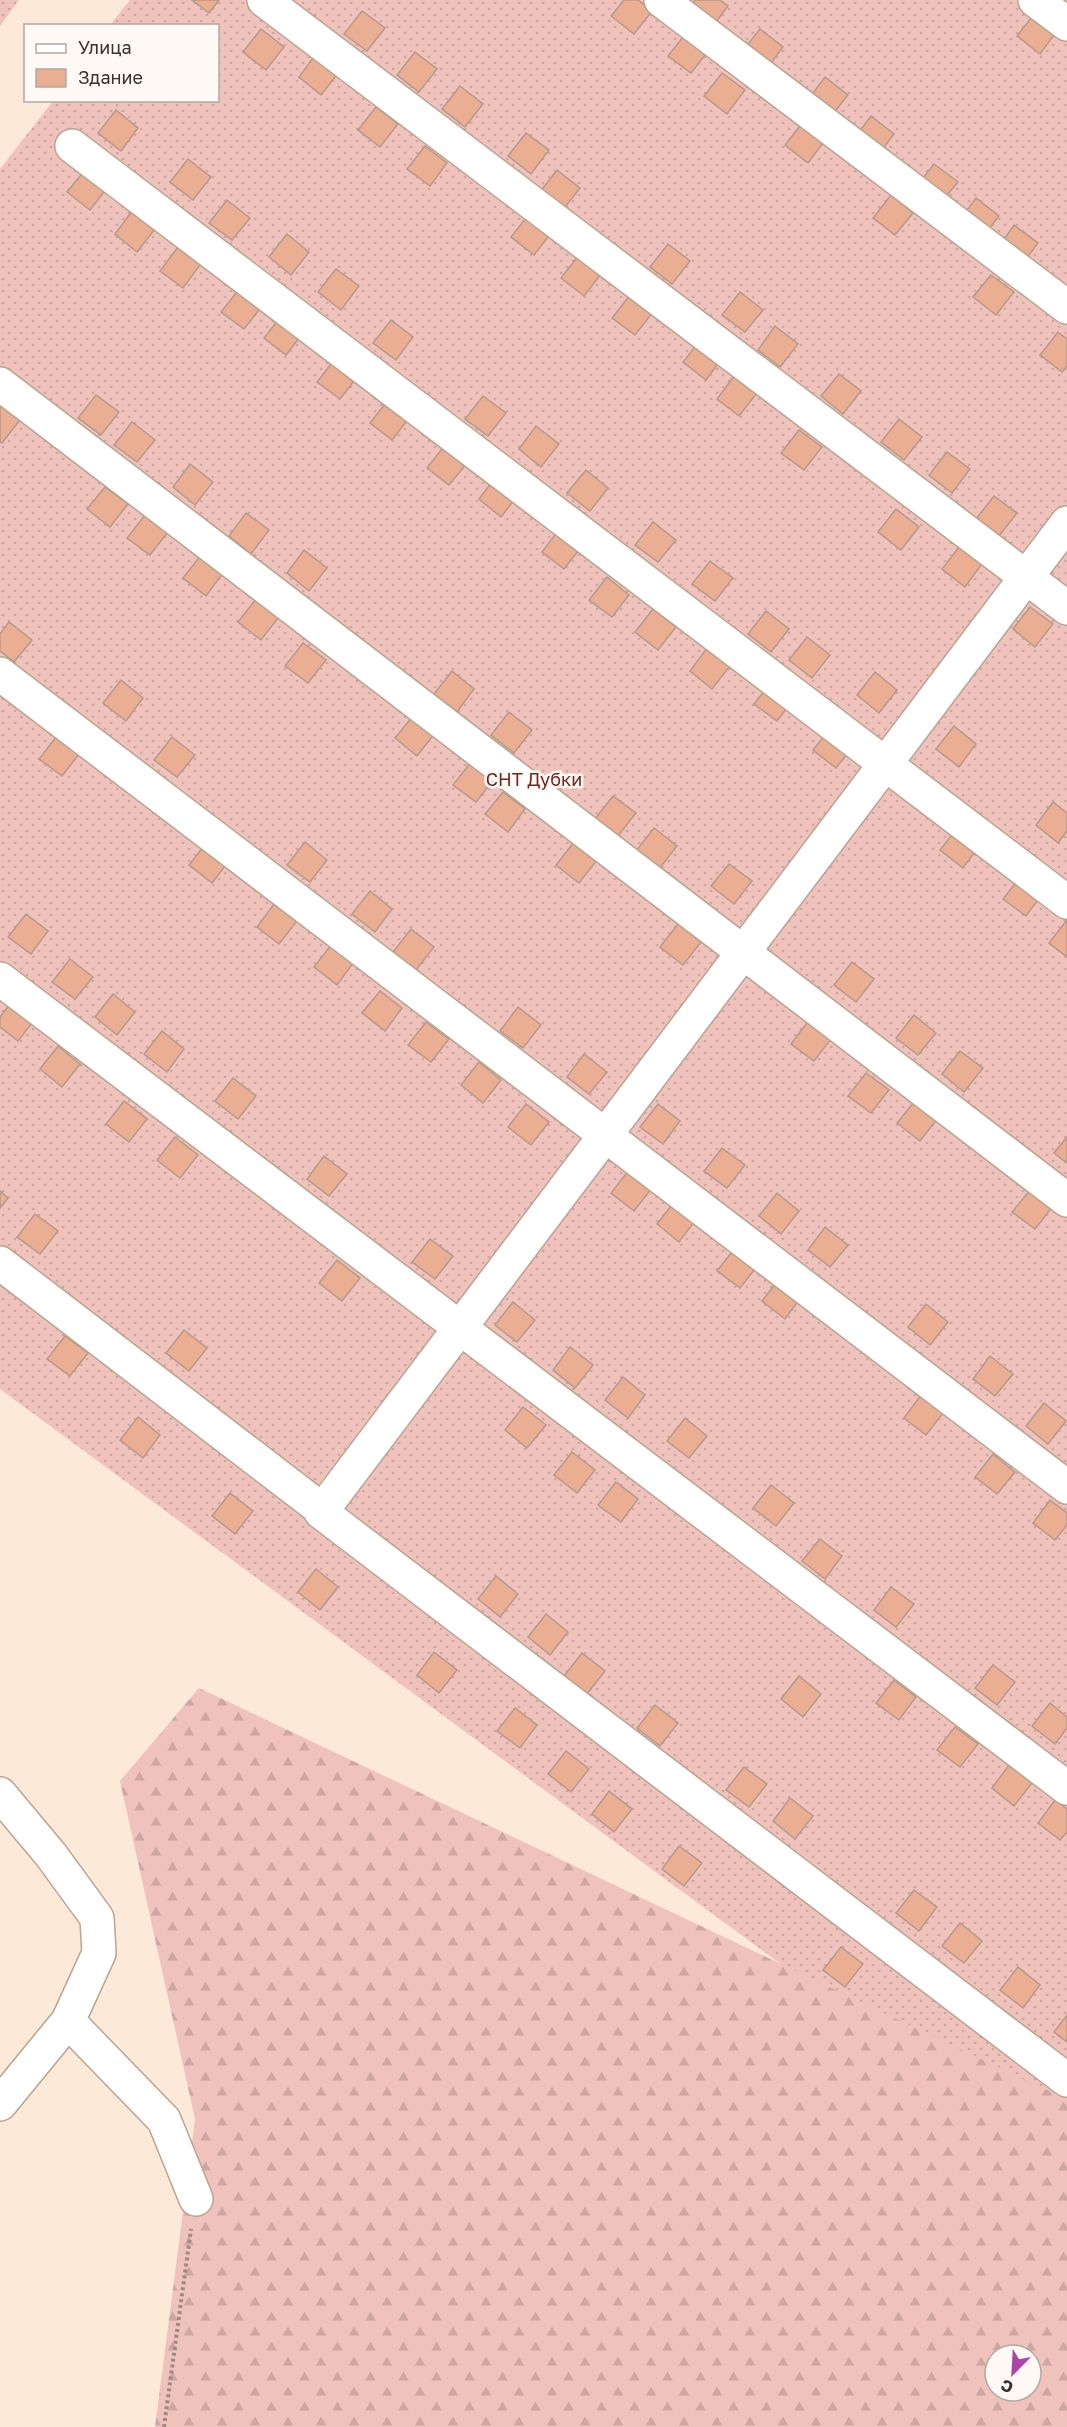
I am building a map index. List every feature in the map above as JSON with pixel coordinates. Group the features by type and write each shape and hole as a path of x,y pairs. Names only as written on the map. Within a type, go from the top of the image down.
{"street":[{"path":"264,0 1067,608"},
{"path":"661,0 1067,307"},
{"path":"1035,0 1067,24"},
{"path":"72,146 1067,902"},
{"path":"0,384 1067,1200"},
{"path":"321,1512 1067,523"},
{"path":"0,674 1067,1487"},
{"path":"0,979 1067,1788"},
{"path":"0,1263 321,1509 321,1512 1067,2080"},
{"path":"0,1794 51,1855 97,1918 99,1953 68,2021 0,2104"},
{"path":"68,2021 164,2120 196,2199"}],"path":[{"path":"164,2427 196,2199"}],"green space":[{"path":"0,0 19,0 0,26"},
{"name":"СНТ Дубки","path":"130,0 1067,0 1067,2175 0,1389 0,169 52,102 219,102 219,24 111,24"},
{"path":"199,1688 1057,2095 1067,2091 1067,2427 155,2427 195,2119 120,1781"}],"building":[{"path":"192,0 219,0 209,13"},
{"path":"624,0 638,0 652,11 634,34 611,16"},
{"path":"695,0 720,0 728,6 713,26 689,8"},
{"path":"362,11 385,28 367,51 344,34"},
{"path":"1035,13 1057,31 1040,54 1017,36"},
{"path":"261,29 284,47 266,70 243,52"},
{"path":"760,29 783,47 768,67 744,49"},
{"path":"686,33 709,50 691,73 668,56"},
{"path":"415,52 437,69 419,92 397,75"},
{"path":"316,54 339,72 321,95 299,77"},
{"path":"722,73 745,90 727,114 704,96"},
{"path":"825,77 848,95 833,114 810,97"},
{"path":"460,86 483,104 465,127 442,109"},
{"path":"376,107 398,124 380,147 358,130"},
{"path":"116,110 138,128 121,151 98,133"},
{"path":"871,116 894,134 879,154 856,136"},
{"path":"803,122 826,139 808,163 785,145"},
{"path":"526,133 549,150 531,174 508,156"},
{"path":"425,146 447,163 430,186 407,169"},
{"path":"188,159 211,177 193,200 170,182"},
{"path":"934,164 958,182 942,201 919,183"},
{"path":"85,170 108,187 90,210 67,192"},
{"path":"557,170 580,188 562,211 539,193"},
{"path":"891,195 913,213 895,235 873,218"},
{"path":"976,198 999,216 984,235 961,218"},
{"path":"227,200 250,218 232,240 209,223"},
{"path":"132,211 155,229 137,252 115,234"},
{"path":"529,214 552,232 534,255 511,237"},
{"path":"1014,225 1038,243 1023,263 1000,245"},
{"path":"287,234 309,252 291,275 269,257"},
{"path":"668,244 690,261 672,284 650,267"},
{"path":"178,247 200,265 183,288 160,271"},
{"path":"579,255 602,273 584,296 561,278"},
{"path":"336,269 359,286 341,310 318,292"},
{"path":"991,275 1014,292 996,315 973,297"},
{"path":"239,289 262,306 244,329 221,312"},
{"path":"740,292 763,310 745,332 722,315"},
{"path":"630,295 653,312 635,335 612,318"},
{"path":"282,315 304,332 286,355 264,338"},
{"path":"391,320 413,337 396,360 373,343"},
{"path":"775,326 798,344 780,367 758,350"},
{"path":"1058,332 1067,339 1067,366 1062,372 1040,355"},
{"path":"701,339 723,357 706,380 683,362"},
{"path":"335,359 358,376 340,399 317,382"},
{"path":"839,374 861,391 843,414 821,396"},
{"path":"734,376 757,393 739,416 717,399"},
{"path":"96,395 119,412 101,435 78,418"},
{"path":"483,396 506,413 488,436 465,419"},
{"path":"388,400 410,417 392,440 370,423"},
{"path":"0,405 20,420 2,443 0,442"},
{"path":"899,419 922,437 904,460 881,442"},
{"path":"132,422 155,440 137,462 114,445"},
{"path":"536,426 559,444 541,467 519,449"},
{"path":"799,430 822,447 804,470 781,453"},
{"path":"445,445 467,463 449,485 427,468"},
{"path":"947,452 970,469 952,493 929,475"},
{"path":"190,464 213,482 195,505 173,487"},
{"path":"586,470 608,488 590,511 567,493"},
{"path":"496,476 519,494 501,517 479,499"},
{"path":"105,487 128,504 110,527 87,509"},
{"path":"994,496 1017,513 999,536 976,519"},
{"path":"896,509 919,527 901,550 878,532"},
{"path":"246,513 269,530 251,554 229,536"},
{"path":"145,515 167,533 150,555 127,538"},
{"path":"653,522 676,540 658,562 635,545"},
{"path":"560,528 582,546 564,569 542,552"},
{"path":"960,546 982,564 965,587 942,569"},
{"path":"304,550 327,568 309,591 287,573"},
{"path":"201,555 223,573 206,596 183,578"},
{"path":"710,561 733,578 715,601 692,584"},
{"path":"607,577 629,595 612,617 589,600"},
{"path":"256,599 279,617 261,640 238,622"},
{"path":"1030,607 1053,624 1035,647 1013,629"},
{"path":"653,609 676,627 658,650 635,632"},
{"path":"766,611 789,629 771,652 748,634"},
{"path":"9,622 32,640 14,662 0,651 0,634"},
{"path":"807,637 830,655 812,678 789,660"},
{"path":"303,643 326,660 308,683 285,666"},
{"path":"707,648 730,666 712,689 690,671"},
{"path":"452,671 474,689 457,712 434,694"},
{"path":"875,672 897,690 879,713 857,695"},
{"path":"121,680 143,698 126,721 103,703"},
{"path":"772,681 794,699 777,721 754,704"},
{"path":"509,712 532,730 514,753 491,735"},
{"path":"413,716 435,733 417,756 395,738"},
{"path":"954,726 976,744 959,767 936,749"},
{"path":"831,727 854,745 836,768 813,750"},
{"path":"57,736 80,753 62,776 39,759"},
{"path":"172,737 195,755 177,777 154,760"},
{"path":"471,762 494,779 476,802 453,785"},
{"path":"503,792 525,809 508,832 485,814"},
{"path":"613,796 636,813 618,836 595,819"},
{"path":"1053,802 1067,813 1067,831 1058,843 1036,825"},
{"path":"958,827 980,845 963,868 940,850"},
{"path":"654,828 677,846 659,869 636,851"},
{"path":"207,842 230,860 212,883 189,865"},
{"path":"305,842 327,860 310,882 287,865"},
{"path":"574,842 597,860 579,883 556,865"},
{"path":"729,864 752,881 734,904 711,886"},
{"path":"1021,876 1043,893 1026,916 1003,899"},
{"path":"370,891 392,909 375,932 352,914"},
{"path":"274,904 297,921 279,944 257,927"},
{"path":"26,914 48,931 31,954 8,937"},
{"path":"1067,920 1067,957 1049,943"},
{"path":"678,924 701,942 683,965 660,947"},
{"path":"411,929 434,947 416,970 393,952"},
{"path":"332,944 354,962 337,985 314,967"},
{"path":"70,959 93,977 75,999 52,982"},
{"path":"852,962 874,979 856,1002 834,985"},
{"path":"380,991 402,1008 385,1031 362,1013"},
{"path":"113,994 135,1012 117,1035 95,1017"},
{"path":"13,1000 36,1018 18,1041 0,1027 0,1017"},
{"path":"518,1007 541,1025 523,1048 500,1031"},
{"path":"914,1015 936,1033 918,1055 896,1038"},
{"path":"809,1020 832,1038 814,1061 791,1044"},
{"path":"426,1022 449,1039 431,1062 408,1045"},
{"path":"162,1031 184,1049 167,1072 144,1054"},
{"path":"58,1046 80,1064 62,1087 40,1069"},
{"path":"960,1051 983,1068 964,1092 942,1074"},
{"path":"584,1054 607,1072 589,1094 567,1077"},
{"path":"479,1062 501,1080 483,1103 461,1085"},
{"path":"866,1073 889,1090 871,1113 848,1096"},
{"path":"233,1078 256,1096 238,1119 215,1101"},
{"path":"124,1101 147,1119 129,1142 106,1124"},
{"path":"915,1101 938,1118 920,1141 897,1123"},
{"path":"526,1104 549,1122 531,1145 508,1127"},
{"path":"658,1104 680,1121 663,1144 640,1127"},
{"path":"175,1137 198,1155 180,1178 157,1160"},
{"path":"1067,1137 1067,1163 1054,1153"},
{"path":"722,1148 745,1165 727,1188 704,1171"},
{"path":"324,1156 347,1174 329,1196 307,1179"},
{"path":"629,1170 652,1188 634,1211 611,1193"},
{"path":"1031,1189 1053,1206 1035,1229 1012,1212"},
{"path":"0,1191 8,1198 0,1208"},
{"path":"777,1193 799,1211 781,1234 759,1216"},
{"path":"675,1201 697,1218 679,1242 657,1224"},
{"path":"35,1214 58,1231 40,1254 17,1237"},
{"path":"825,1227 848,1245 830,1267 808,1250"},
{"path":"430,1239 453,1256 435,1279 412,1262"},
{"path":"735,1248 758,1265 740,1288 717,1271"},
{"path":"337,1260 360,1278 342,1301 319,1283"},
{"path":"780,1278 802,1296 785,1319 762,1301"},
{"path":"513,1302 535,1320 517,1342 495,1325"},
{"path":"926,1304 948,1322 930,1345 908,1327"},
{"path":"184,1330 207,1348 189,1371 166,1353"},
{"path":"65,1336 88,1353 70,1376 47,1359"},
{"path":"570,1347 593,1365 575,1388 553,1370"},
{"path":"990,1356 1013,1374 995,1396 973,1379"},
{"path":"623,1377 645,1395 628,1418 605,1400"},
{"path":"921,1395 944,1412 926,1435 904,1418"},
{"path":"1044,1403 1066,1421 1048,1444 1026,1426"},
{"path":"523,1407 546,1425 527,1448 505,1430"},
{"path":"138,1417 160,1435 143,1458 120,1440"},
{"path":"685,1418 707,1436 689,1458 667,1441"},
{"path":"572,1452 595,1470 577,1493 554,1475"},
{"path":"993,1454 1015,1472 997,1494 975,1477"},
{"path":"616,1482 638,1499 621,1522 598,1505"},
{"path":"771,1485 794,1503 776,1526 753,1508"},
{"path":"230,1493 253,1511 235,1534 212,1516"},
{"path":"1050,1500 1067,1513 1067,1525 1055,1540 1033,1523"},
{"path":"820,1539 842,1556 825,1579 802,1561"},
{"path":"316,1569 338,1587 320,1610 298,1592"},
{"path":"496,1576 518,1594 500,1617 478,1599"},
{"path":"891,1587 914,1604 896,1627 874,1610"},
{"path":"546,1614 568,1632 550,1655 528,1637"},
{"path":"434,1652 457,1670 439,1693 417,1675"},
{"path":"582,1653 605,1671 587,1694 564,1676"},
{"path":"993,1665 1015,1682 997,1705 975,1688"},
{"path":"799,1676 821,1694 803,1717 781,1699"},
{"path":"894,1680 916,1697 899,1720 876,1703"},
{"path":"1050,1703 1067,1717 1067,1728 1055,1744 1032,1726"},
{"path":"655,1705 678,1723 660,1746 637,1728"},
{"path":"515,1708 537,1725 520,1748 497,1731"},
{"path":"955,1727 978,1744 960,1767 937,1750"},
{"path":"566,1751 589,1769 571,1792 548,1774"},
{"path":"1009,1765 1032,1783 1014,1806 992,1788"},
{"path":"744,1767 767,1784 749,1807 726,1790"},
{"path":"609,1791 632,1809 614,1832 592,1814"},
{"path":"790,1798 813,1816 795,1839 773,1821"},
{"path":"1055,1800 1067,1809 1067,1832 1060,1840 1038,1823"},
{"path":"679,1846 702,1863 684,1886 662,1869"},
{"path":"914,1890 937,1907 919,1931 896,1913"},
{"path":"960,1923 982,1941 964,1963 942,1946"},
{"path":"841,1947 863,1964 845,1987 823,1970"},
{"path":"1018,1967 1040,1985 1023,2008 1000,1990"},
{"path":"1067,2015 1067,2042 1054,2032"}]}
